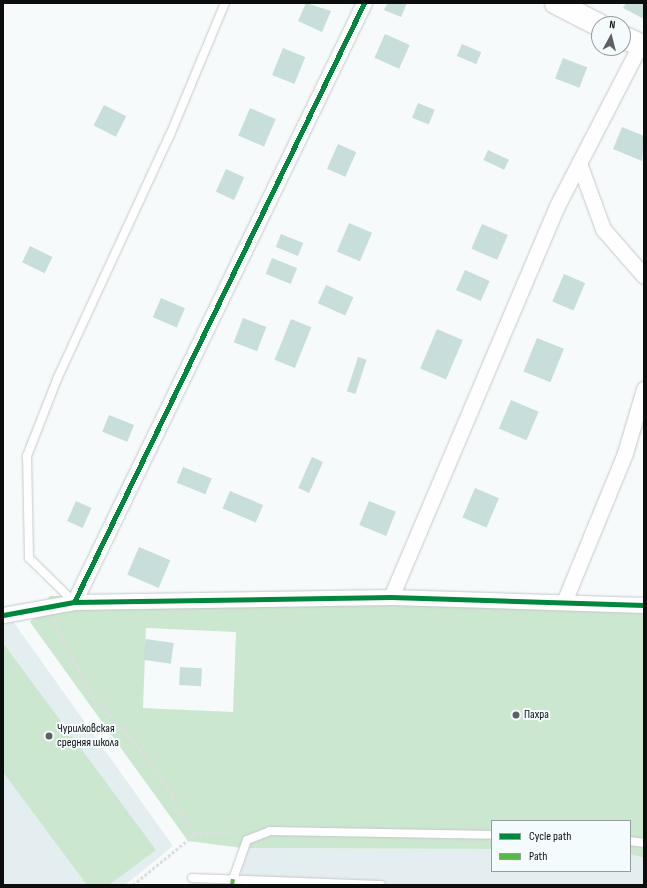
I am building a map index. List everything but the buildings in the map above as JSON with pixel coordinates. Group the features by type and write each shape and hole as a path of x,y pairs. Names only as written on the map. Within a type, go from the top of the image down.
{"street":[{"path":"74,602 364,3"},
{"path":"556,3 591,21"},
{"path":"391,597 557,206 636,43"},
{"path":"579,163 603,230 644,276"},
{"path":"564,602 626,453 644,389"},
{"path":"3,615 74,602 391,597 644,605"}],"lane":[{"path":"74,602 29,558 27,456 58,377 170,135 225,3"},
{"path":"233,879 247,840 266,832 491,835"},
{"path":"631,841 644,843"},
{"path":"197,885 192,878 381,885"}],"path":[{"path":"51,615 90,692 155,767 195,834"},
{"path":"133,885 195,834 254,830 266,832"}],"shaded area":[{"name":"Чурилковская средняя школа","path":"12,620 173,846 125,885 3,885 3,625"},
{"path":"242,848 491,849 491,872 631,872 631,854 644,858 644,885 240,885"}],"green space":[{"path":"50,596 644,600 644,858 631,854 631,820 491,820 491,849 242,848 188,841 30,622","holes":["146,628 236,632 233,712 143,708"]},
{"name":"Чурилковская средняя школа","path":"3,643 156,850 109,885 87,885 3,772"}],"marked path":[{"path":"232,885 233,879"}],"cycle path":[{"path":"74,602 364,3"},
{"path":"3,615 74,602 391,597 644,605"}],"place":[{"name":"Пахра","path":"516,715"},
{"name":"Чурилковская средняя школа","path":"49,736"}]}
